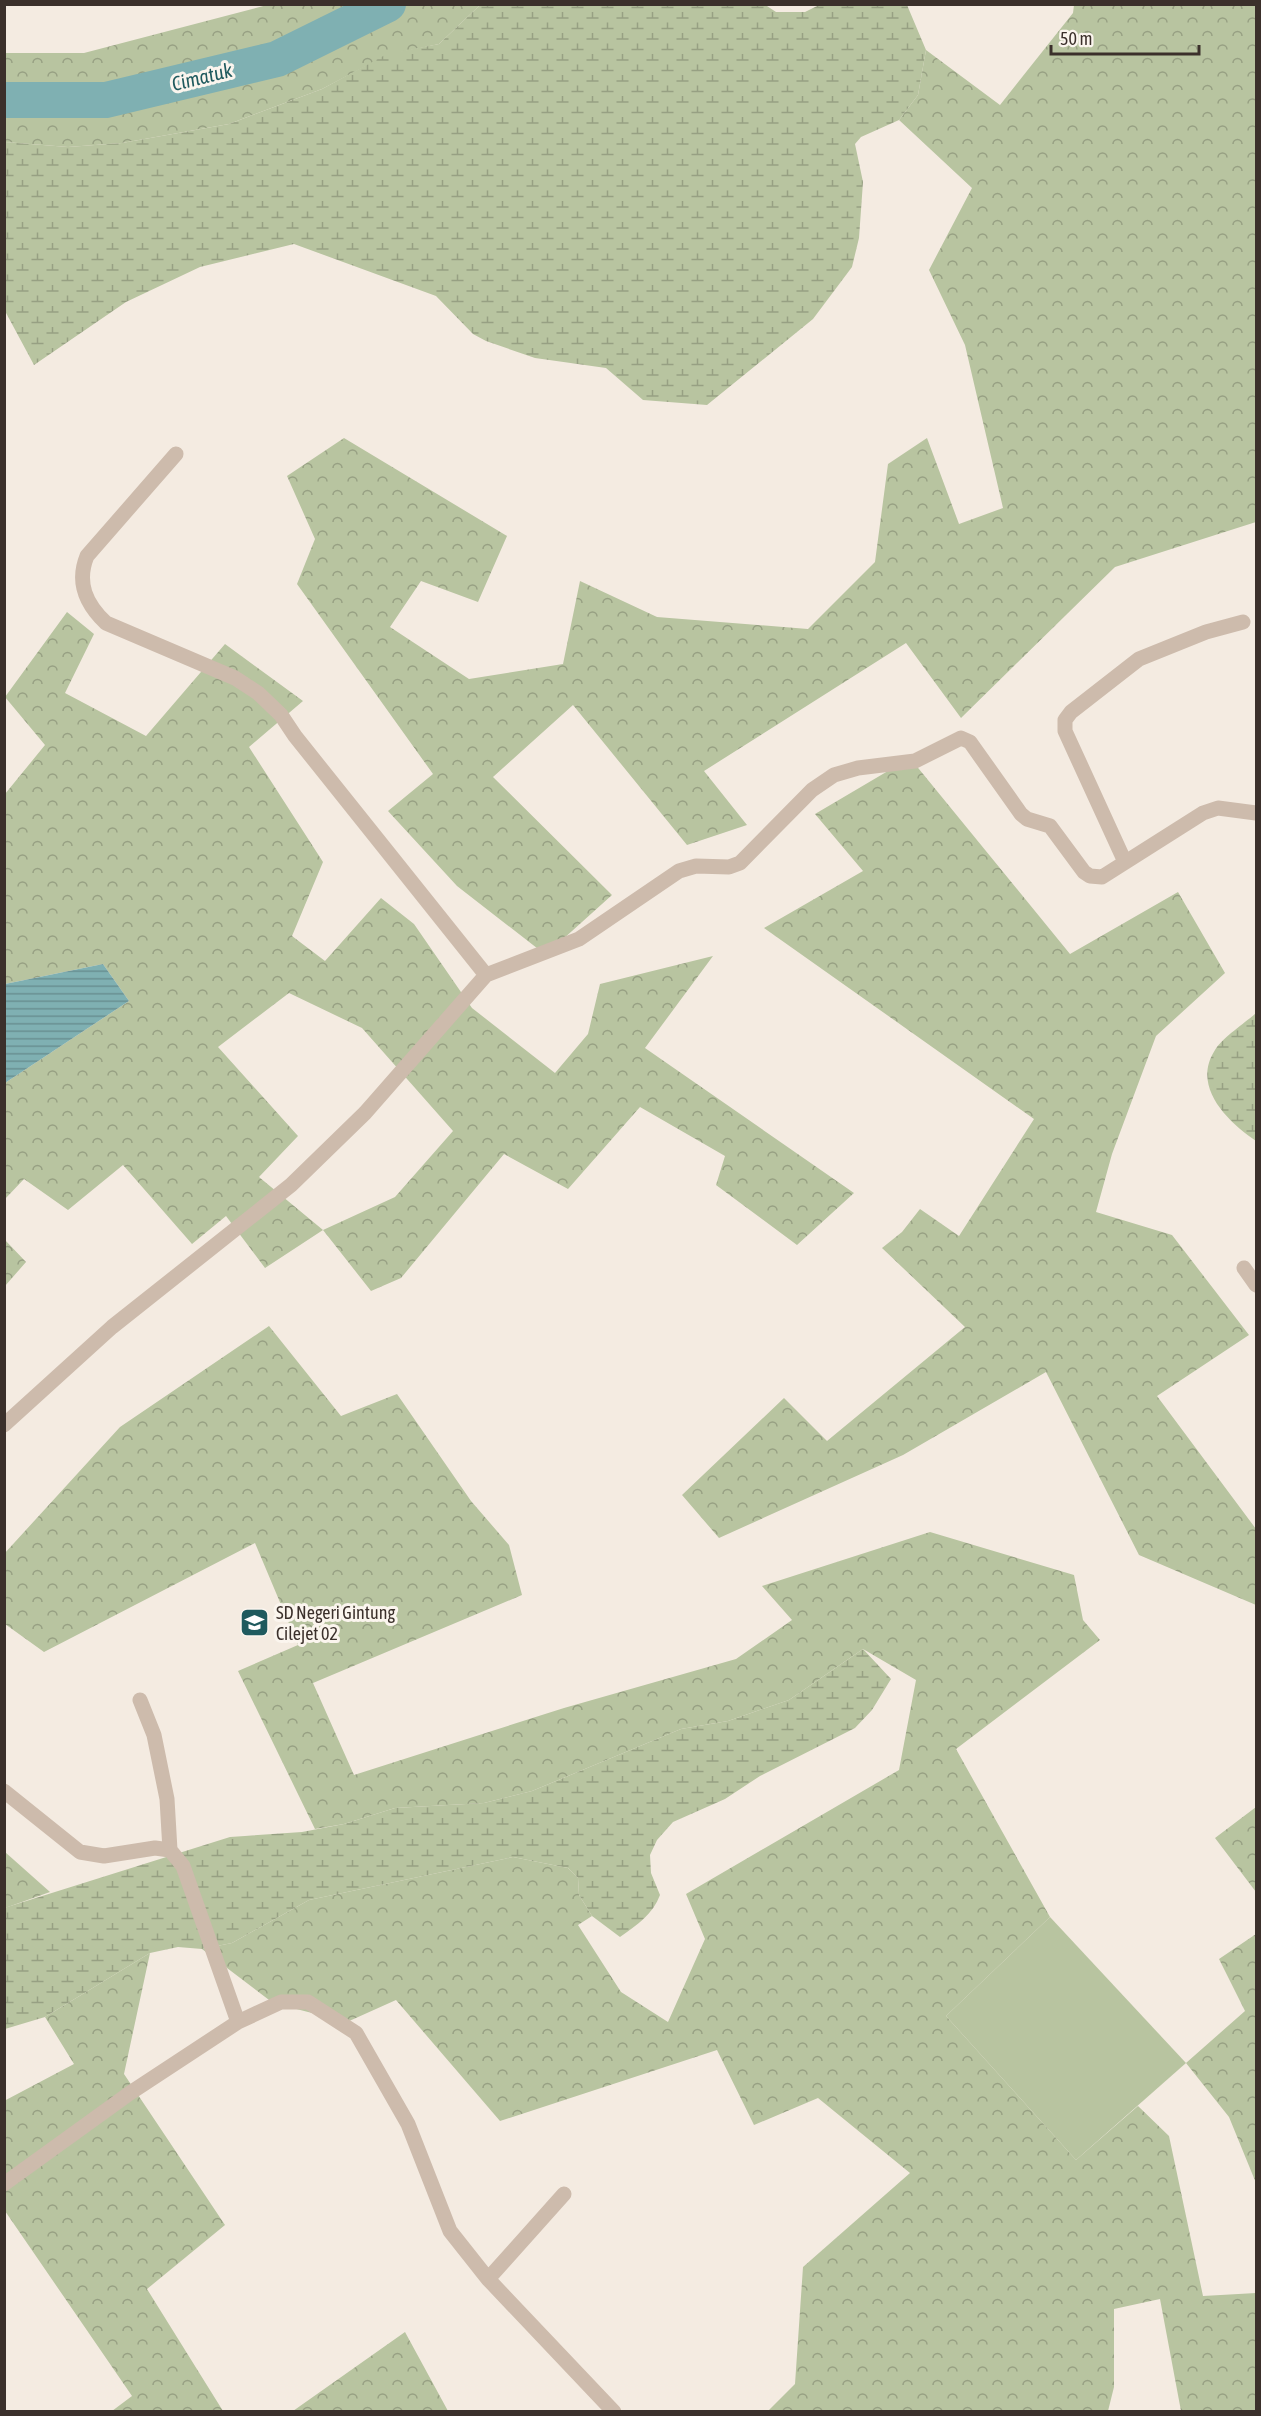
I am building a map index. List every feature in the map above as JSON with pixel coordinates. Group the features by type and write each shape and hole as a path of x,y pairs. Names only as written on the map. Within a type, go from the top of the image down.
{"street":[{"path":"176,454 87,556 81,569 85,596 93,611 106,623 235,678 258,693 281,715 295,736 486,975"},
{"path":"1125,862 1065,731 1065,720 1071,712 1139,658 1206,632 1243,622"},
{"path":"4,1425 112,1327 291,1185 365,1113 486,975 579,939 679,871 696,866 729,867 740,863 812,790 834,775 858,768 915,761 961,738 970,742 1021,814 1027,819 1050,826 1084,872 1090,876 1102,877 1203,813 1218,808 1257,813"},
{"path":"1244,1268 1257,1285"},
{"path":"140,1700 154,1735 167,1799 170,1850 183,1866 238,2022"},
{"path":"4,1791 80,1851 104,1856 155,1848 170,1850"},
{"path":"4,2184 130,2093 238,2022 281,2001 308,2002 356,2033 408,2124 450,2231 488,2279 614,2412"},
{"path":"488,2279 564,2194"}],"green space":[{"path":"764,4 776,12 805,12 819,5 907,5 926,50 918,95 899,120 861,137 855,144 863,182 859,238 852,267 813,319 707,405 643,400 606,368 535,358 486,341 473,334 436,296 294,244 200,267 126,302 34,365 5,311 5,142 68,147 122,143 229,124 322,89 387,54 439,44 480,5"},
{"path":"267,5 480,5 439,44 387,55 322,89 229,124 122,143 68,147 5,142 5,53 84,53"},
{"path":"1074,5 1256,5 1256,522 1115,567 961,718 906,643 704,771 747,825 687,845 573,705 493,777 612,895 562,940 542,952 457,886 388,811 433,774 297,584 315,539 287,476 344,438 507,536 478,602 421,581 390,627 469,679 563,664 580,581 657,617 808,629 875,562 888,464 927,438 959,524 1003,508 965,345 929,270 972,188 899,120 918,95 926,50 1000,105 1073,13"},
{"path":"67,612 94,634 65,693 146,736 225,644 303,701 249,747 323,862 292,936 325,961 381,898 414,924 472,1008 555,1073 588,1034 600,984 713,956 645,1048 854,1193 797,1245 716,1185 725,1156 640,1107 568,1189 504,1154 401,1278 371,1291 323,1230 265,1268 226,1216 192,1244 123,1165 68,1210 24,1179 5,1199 5,1083 129,1001 103,964 5,984 5,794 45,745 5,697","holes":["289,993 362,1028 453,1131 395,1197 323,1230 259,1177 298,1136 218,1047"]},
{"path":"910,758 1070,954 1178,892 1225,973 1156,1036 1112,1154 1096,1212 1172,1235 1249,1335 1157,1396 1256,1529 1256,1605 1139,1555 1046,1372 903,1455 719,1538 682,1495 784,1398 827,1441 965,1327 882,1248 902,1232 920,1209 959,1236 1034,1119 764,928 863,871 815,814"},
{"path":"1256,1013 1256,1141 1224,1114 1210,1090 1207,1077 1209,1064 1218,1045"},
{"path":"5,1240 26,1262 5,1286"},
{"path":"269,1326 341,1416 397,1394 471,1501 509,1545 522,1595 313,1683 354,1775 564,1708 736,1659 792,1620 762,1586 930,1532 1074,1575 1083,1620 1100,1640 956,1749 1050,1917 946,2016 1076,2160 1138,2106 1169,2136 1203,2296 1256,2293 1256,2411 1181,2411 1160,2299 1114,2309 1114,2387 1108,2411 768,2411 795,2384 803,2267 910,2173 818,2098 754,2125 717,2050 500,2121 396,2000 347,2022 273,2003 202,1949 232,1943 309,1900 513,1857 568,1868 578,1878 579,1895 592,1916 578,1925 621,1992 668,2022 705,1939 686,1894 899,1770 916,1680 863,1649 789,1700 728,1721 681,1729 532,1791 484,1803 395,1808 344,1824 315,1829 238,1671 298,1645 255,1543 44,1652 5,1624 4,1554 120,1427"},
{"path":"863,1649 891,1679 872,1710 855,1728 760,1776 725,1799 673,1822 657,1840 650,1855 651,1873 660,1895 657,1902 644,1919 620,1937 592,1916 579,1895 578,1878 568,1868 513,1857 309,1900 232,1943 202,1949 178,1947 150,1953 45,2017 5,2029 4,1908 230,1837 302,1832 344,1824 395,1808 484,1803 532,1791 681,1729 728,1721 789,1700"},
{"path":"1256,1807 1256,1892 1215,1838"},
{"path":"5,1852 50,1892 5,1908"},
{"path":"1050,1917 1186,2063 1076,2160 946,2016"},
{"path":"1256,1934 1256,2183 1229,2117 1186,2063 1245,2011 1219,1959"},
{"path":"150,1953 124,2074 225,2225 147,2289 223,2411 112,2411 132,2396 5,2211 4,2101 74,2064 45,2017"},
{"path":"405,2332 448,2411 293,2411"}],"water":[{"path":"103,964 129,1001 5,1083 5,984"}],"waterway":[{"name":"Cimatuk","path":"4,100 106,100 277,59 388,4"}],"place":[{"name":"SD Negeri Gintung Cilejet 02","path":"255,1623"}]}
